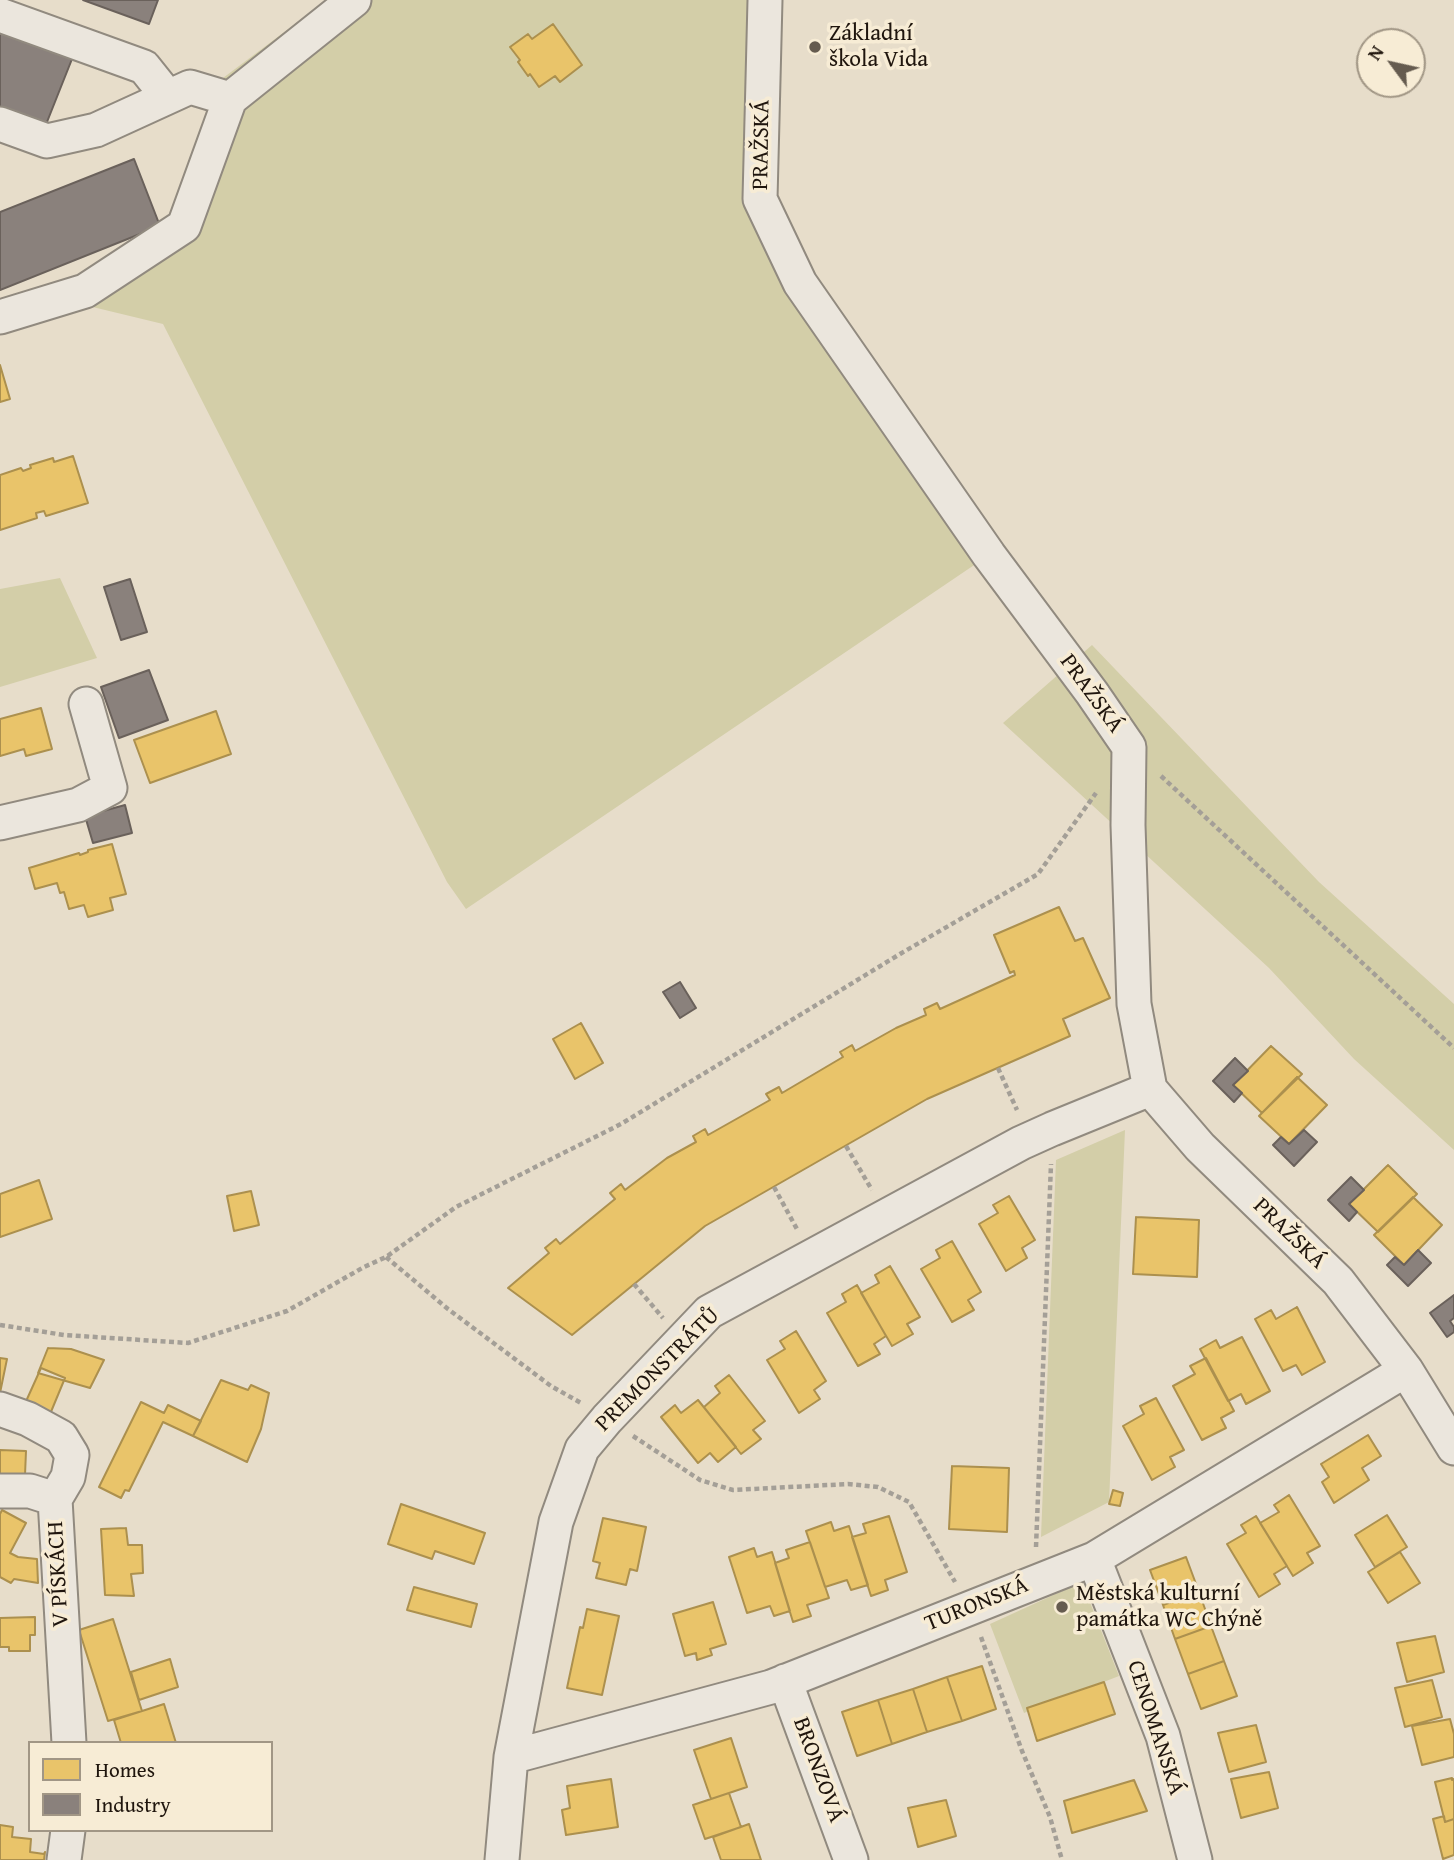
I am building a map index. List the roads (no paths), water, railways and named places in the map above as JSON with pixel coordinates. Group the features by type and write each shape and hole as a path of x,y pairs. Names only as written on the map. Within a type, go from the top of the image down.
{"street":[{"path":"0,317 85,291 184,226 230,99 354,0"},
{"name":"PRAŽSKÁ","path":"765,0 760,199 800,283 989,555 1129,747 1128,825 1134,1004 1150,1089 1200,1146 1338,1281 1406,1370 1454,1448"},
{"path":"0,15 144,67 168,97"},
{"path":"0,124 47,141 96,130 190,87 230,99"},
{"path":"0,823 78,805 110,788 86,704"},
{"name":"PREMONSTRÁTŮ","path":"502,1860 511,1757 556,1522 582,1449 607,1419 709,1312 1041,1134 1150,1089"},
{"name":"TURONSKÁ","path":"511,1757 771,1687 1094,1559 1406,1370"},
{"name":"V PÍSKÁCH","path":"0,1409 28,1419 61,1437 72,1455 68,1477 55,1499 69,1741"},
{"path":"0,1491 30,1491 55,1499"},
{"name":"CENOMANSKÁ","path":"1094,1559 1163,1736 1195,1860"},
{"name":"BRONZOVÁ","path":"785,1681 851,1860"},
{"path":"64,1860 68,1832"}],"place":[{"name":"Základní škola Vida","path":"815,47"},
{"name":"Městská kulturní památka WC Chýně","path":"1062,1607"}]}
